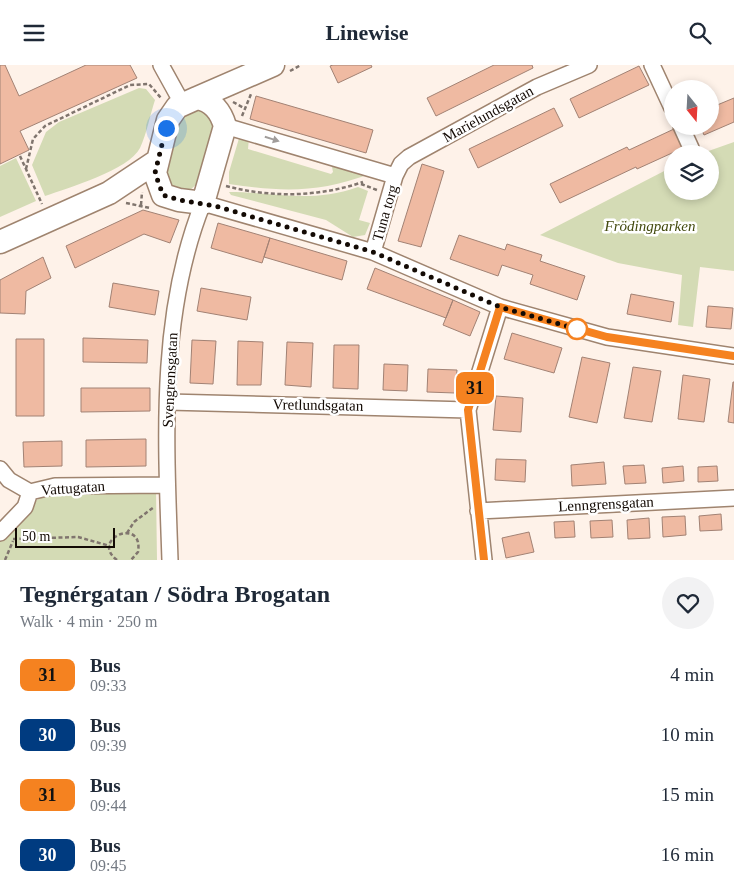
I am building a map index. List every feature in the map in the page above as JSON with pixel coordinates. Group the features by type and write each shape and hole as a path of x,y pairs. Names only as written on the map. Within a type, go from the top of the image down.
{"street":[{"path":"161,65 185,97 213,105 219,111 225,126"},
{"name":"Marielundsgatan","path":"393,174 410,157 537,87 589,65"},
{"path":"652,65 664,91"},
{"path":"149,197 168,121 185,97 266,69"},
{"path":"109,193 203,203 225,126 239,105 237,94 266,69"},
{"name":"Tuna torg","path":"203,203 373,252 390,195 393,174 225,126"},
{"path":"0,242 109,193 158,161"},
{"name":"Svengrensgatan","path":"170,560 167,491 168,402 173,325 183,266 203,203"},
{"path":"373,252 500,307 607,337 734,356"},
{"path":"484,560 468,410 500,307"},
{"name":"Vretlundsgatan","path":"168,402 468,410"},
{"path":"0,469 9,480 30,492"},
{"name":"Vattugatan","path":"7,532 25,507 30,492 55,486 167,491"},
{"name":"Lenngrensgatan","path":"478,511 734,498"}],"path":[{"path":"26,169 33,139 46,126 130,85 149,84 160,100 185,97"},
{"path":"20,156 42,204"},
{"path":"222,185 284,194 318,194 393,174"},
{"path":"360,183 390,195"},
{"path":"34,207 50,201"},
{"path":"111,560 110,546 114,537 127,533 142,515 167,491"},
{"path":"5,560 7,532 78,537 110,546"},
{"path":"127,533 132,534 138,542 138,552 134,560"},
{"path":"111,554 117,560"}],"green space":[{"path":"139,88 146,89 155,100 147,130 140,148 134,156 111,171 45,196 32,165 46,132 59,122"},
{"path":"187,108 205,109 215,126 198,183 190,190 182,193 162,183 175,122"},
{"path":"240,135 249,138 248,149 331,174 333,172 331,162 370,174 317,188 284,189 229,184 229,172"},
{"name":"Frödingparken","path":"734,142 734,271 700,267 693,327 678,325 682,275 618,263 540,235 664,171 664,200 719,200 719,147"},
{"path":"16,158 36,201 0,217 0,166"},
{"path":"358,187 368,191 359,220 370,223 365,235 353,237 326,220 231,195 229,192 309,196 324,195"},
{"path":"156,489 157,560 0,560 0,539 37,500 55,491"}],"building":[{"path":"0,65 5,65 19,96 86,65 130,65 137,78 20,131 29,150 0,164"},
{"path":"371,65 372,67 338,83 330,66"},
{"path":"494,65 532,65 533,68 436,116 427,98"},
{"path":"639,66 649,85 579,118 570,99"},
{"path":"256,96 373,130 366,153 250,119"},
{"path":"734,98 734,122 719,128 719,104"},
{"path":"554,108 563,126 478,168 469,149"},
{"path":"664,134 677,135 682,145 664,145 664,157 637,169 636,167 560,203 550,184 627,147 629,150"},
{"path":"422,164 444,171 421,247 398,241"},
{"path":"143,210 179,220 170,243 144,234 75,268 66,246"},
{"path":"218,223 270,238 262,263 211,248"},
{"path":"459,235 505,250 507,244 542,255 540,261 585,276 577,300 530,284 533,275 502,265 498,276 450,259"},
{"path":"270,238 347,261 342,280 264,257"},
{"path":"43,257 51,278 26,291 25,314 0,313 0,280"},
{"path":"375,268 453,300 446,318 367,289"},
{"path":"113,283 159,291 155,315 109,307"},
{"path":"201,288 251,297 247,320 197,311"},
{"path":"631,294 674,302 671,322 627,314"},
{"path":"453,300 480,312 470,336 443,325"},
{"path":"708,306 733,308 731,329 706,327"},
{"path":"512,333 562,348 554,373 504,359"},
{"path":"83,338 148,340 147,363 83,362"},
{"path":"16,339 44,339 44,416 16,416"},
{"path":"192,340 216,341 213,384 190,383"},
{"path":"238,341 263,342 261,385 237,385"},
{"path":"287,342 313,343 311,387 285,385"},
{"path":"334,345 359,345 358,389 333,388"},
{"path":"582,357 610,363 597,423 569,417"},
{"path":"384,364 408,365 407,391 383,390"},
{"path":"633,367 661,371 652,422 624,418"},
{"path":"428,369 457,370 455,393 427,392"},
{"path":"683,375 710,379 704,422 678,419"},
{"path":"734,382 734,423 728,422"},
{"path":"81,388 150,388 150,411 81,412"},
{"path":"496,396 523,398 521,432 493,430"},
{"path":"146,439 146,466 86,467 86,440"},
{"path":"62,441 62,466 24,467 23,442"},
{"path":"496,459 526,460 525,482 495,480"},
{"path":"604,462 606,484 572,486 571,465"},
{"path":"644,465 646,483 625,484 623,466"},
{"path":"683,466 684,481 663,483 662,468"},
{"path":"717,466 718,481 698,482 698,467"},
{"path":"721,514 722,530 700,531 699,516"},
{"path":"685,516 686,535 663,537 662,517"},
{"path":"649,518 650,538 628,539 627,520"},
{"path":"612,520 613,537 591,538 590,521"},
{"path":"574,521 575,537 555,538 554,522"},
{"path":"529,532 534,552 506,558 502,538"}],"bus line":[{"name":"31","path":"484,560 471,455 468,410 500,307 607,337 734,356"}],"route":[{"path":"166,128 155,173 158,186 163,195 179,200 215,206 373,252 500,307 577,329"}]}
